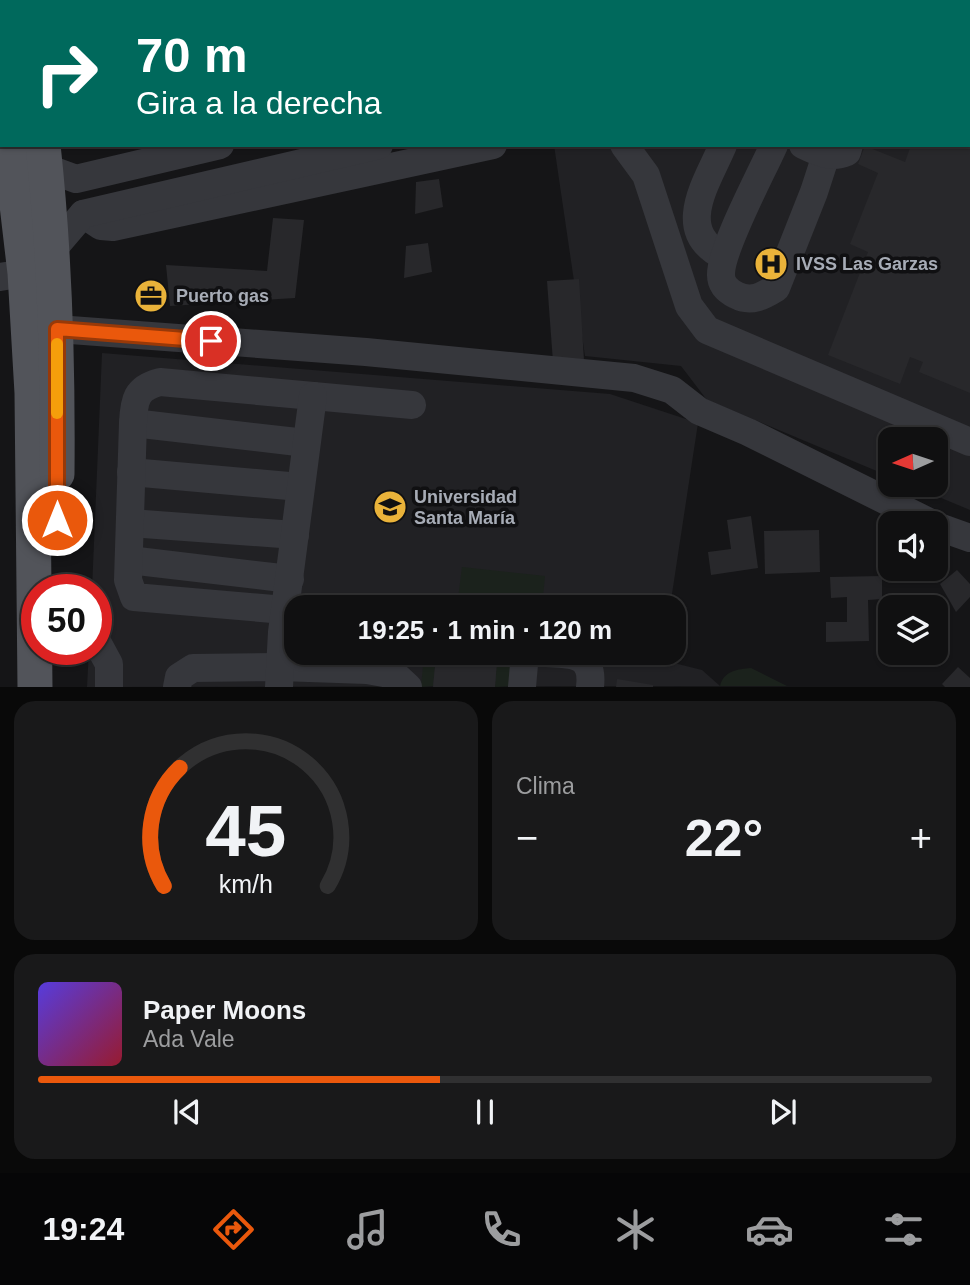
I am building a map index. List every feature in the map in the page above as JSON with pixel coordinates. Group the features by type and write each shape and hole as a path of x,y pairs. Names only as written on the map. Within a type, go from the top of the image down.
{"main road":[{"path":"10,147 12,275 32,393 35,687"},
{"path":"44,156 57,329 57,574"},
{"path":"56,665 56,687"}],"street":[{"path":"44,156 76,179 212,147"},
{"path":"53,249 83,214 370,147"},
{"path":"279,168 474,147"},
{"path":"625,147 646,175 689,306 707,330 970,442"},
{"path":"722,147 695,209 703,242 723,256"},
{"path":"773,147 723,256 721,277 726,289 740,297 755,299 776,288 814,191 826,149"},
{"path":"57,329 366,352 634,378 672,390 699,411 748,432 907,511"},
{"path":"284,624 138,599 131,592 128,580 131,472 133,423 138,394 147,385 160,382 412,405"},
{"path":"289,595 300,486 313,396"},
{"path":"133,423 306,443"},
{"path":"131,472 300,486"},
{"path":"130,523 295,535"},
{"path":"948,530 970,538"},
{"path":"129,560 290,579"},
{"path":"280,677 284,651"},
{"path":"109,665 109,687"},
{"path":"522,687 525,665"},
{"path":"588,665 590,687"},
{"path":"177,687 178,677 193,668 280,677 367,670 400,671"}],"shaded area":[{"name":"IVSS Las Garzas","path":"554,147 970,147 970,510 939,497 948,497 948,427 878,427 878,472 707,400 681,366 585,356"},
{"name":"Universidad Santa María","path":"102,353 610,394 698,423 672,595 284,595 284,665 682,665 702,670 720,686 87,687 88,665 112,665 112,574 93,574"},
{"path":"462,567 545,576 543,595 458,595"},
{"path":"423,665 435,665 433,686 421,687"},
{"path":"497,665 515,665 513,686 495,687"},
{"path":"751,668 787,686 720,686 728,674"}],"building":[{"path":"865,147 905,162 910,147 970,147 970,393 919,372 923,362 910,357 900,384 828,355 868,252 850,244 878,173 858,164"},
{"path":"439,179 443,207 415,214 416,182"},
{"path":"273,218 304,220 295,298 170,306 166,265 267,271"},
{"path":"428,243 432,272 404,278 406,246"},
{"path":"579,279 584,360 553,362 547,281"},
{"path":"751,516 758,568 711,575 708,552 731,549 727,520"},
{"path":"819,530 820,572 765,574 764,531"},
{"path":"957,570 970,584 970,597 956,612 940,584 948,581 948,577"},
{"path":"878,576 878,581 882,581 882,595 878,595 878,599 868,600 869,641 826,642 826,622 847,622 847,597 831,598 830,577"},
{"path":"435,665 497,665 495,687 433,687"},
{"path":"958,667 970,678 970,687 945,687 942,684"},
{"path":"617,679 653,685 653,687 616,687"}],"slow traffic":[{"path":"57,344 57,413"}],"place":[{"name":"IVSS Las Garzas","path":"771,264"},
{"name":"Puerto gas","path":"151,296"},
{"name":"Universidad Santa María","path":"390,507"}],"route":[{"path":"57,520 57,329 211,341"}]}
